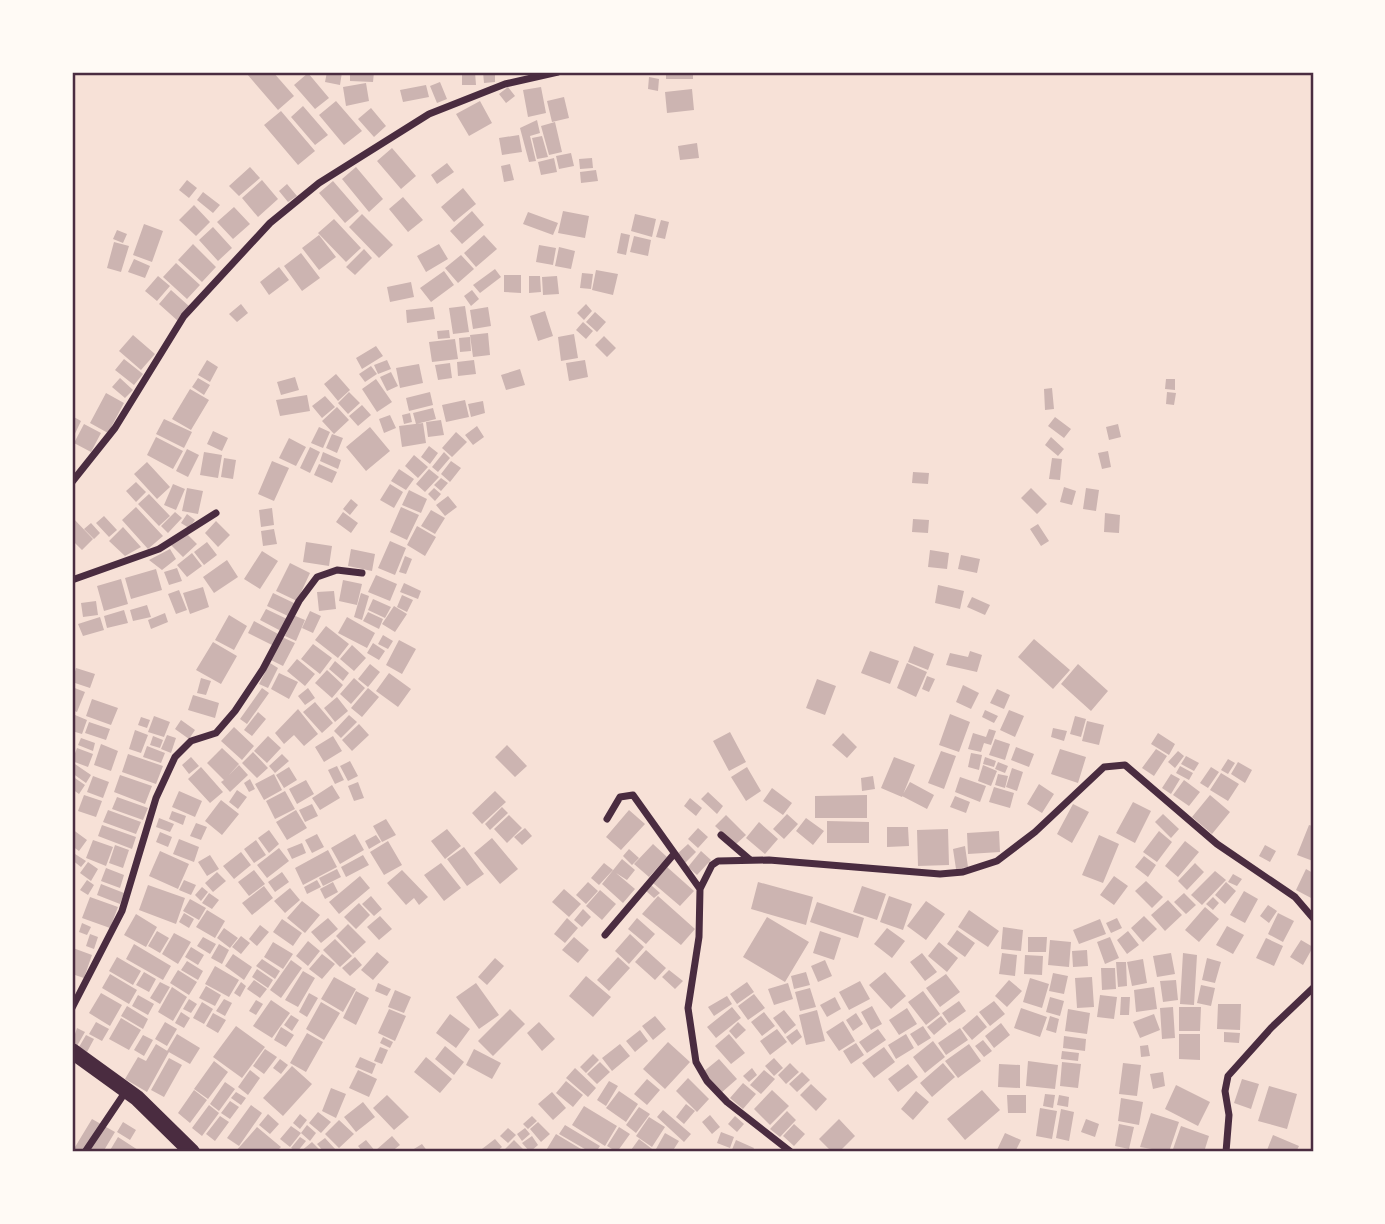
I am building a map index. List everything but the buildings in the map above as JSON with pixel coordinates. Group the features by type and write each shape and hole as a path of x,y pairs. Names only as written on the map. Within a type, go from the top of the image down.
{"highway":[{"path":"72,1051 126,1090 192,1152"}],"street":[{"path":"72,482 115,428 184,317 270,223 319,183 429,114 505,84 558,72"},
{"path":"72,580 159,549 216,513"},
{"path":"72,1008 122,911 156,798 175,757 191,741 216,733 234,711 263,669 304,593 317,577 337,570 362,573"},
{"path":"791,1152 727,1102 707,1081 696,1062 688,1008 699,937 700,889 712,865 718,861 749,860 940,874 963,872 997,861 1053,816 1104,767 1125,765 1217,844 1295,897 1313,918"},
{"path":"607,819 620,797 633,795 700,889"},
{"path":"721,835 749,860"},
{"path":"605,935 674,854"},
{"path":"1226,1152 1229,1115 1225,1091 1228,1076 1271,1028 1313,988"},
{"path":"85,1152 126,1090"}]}
